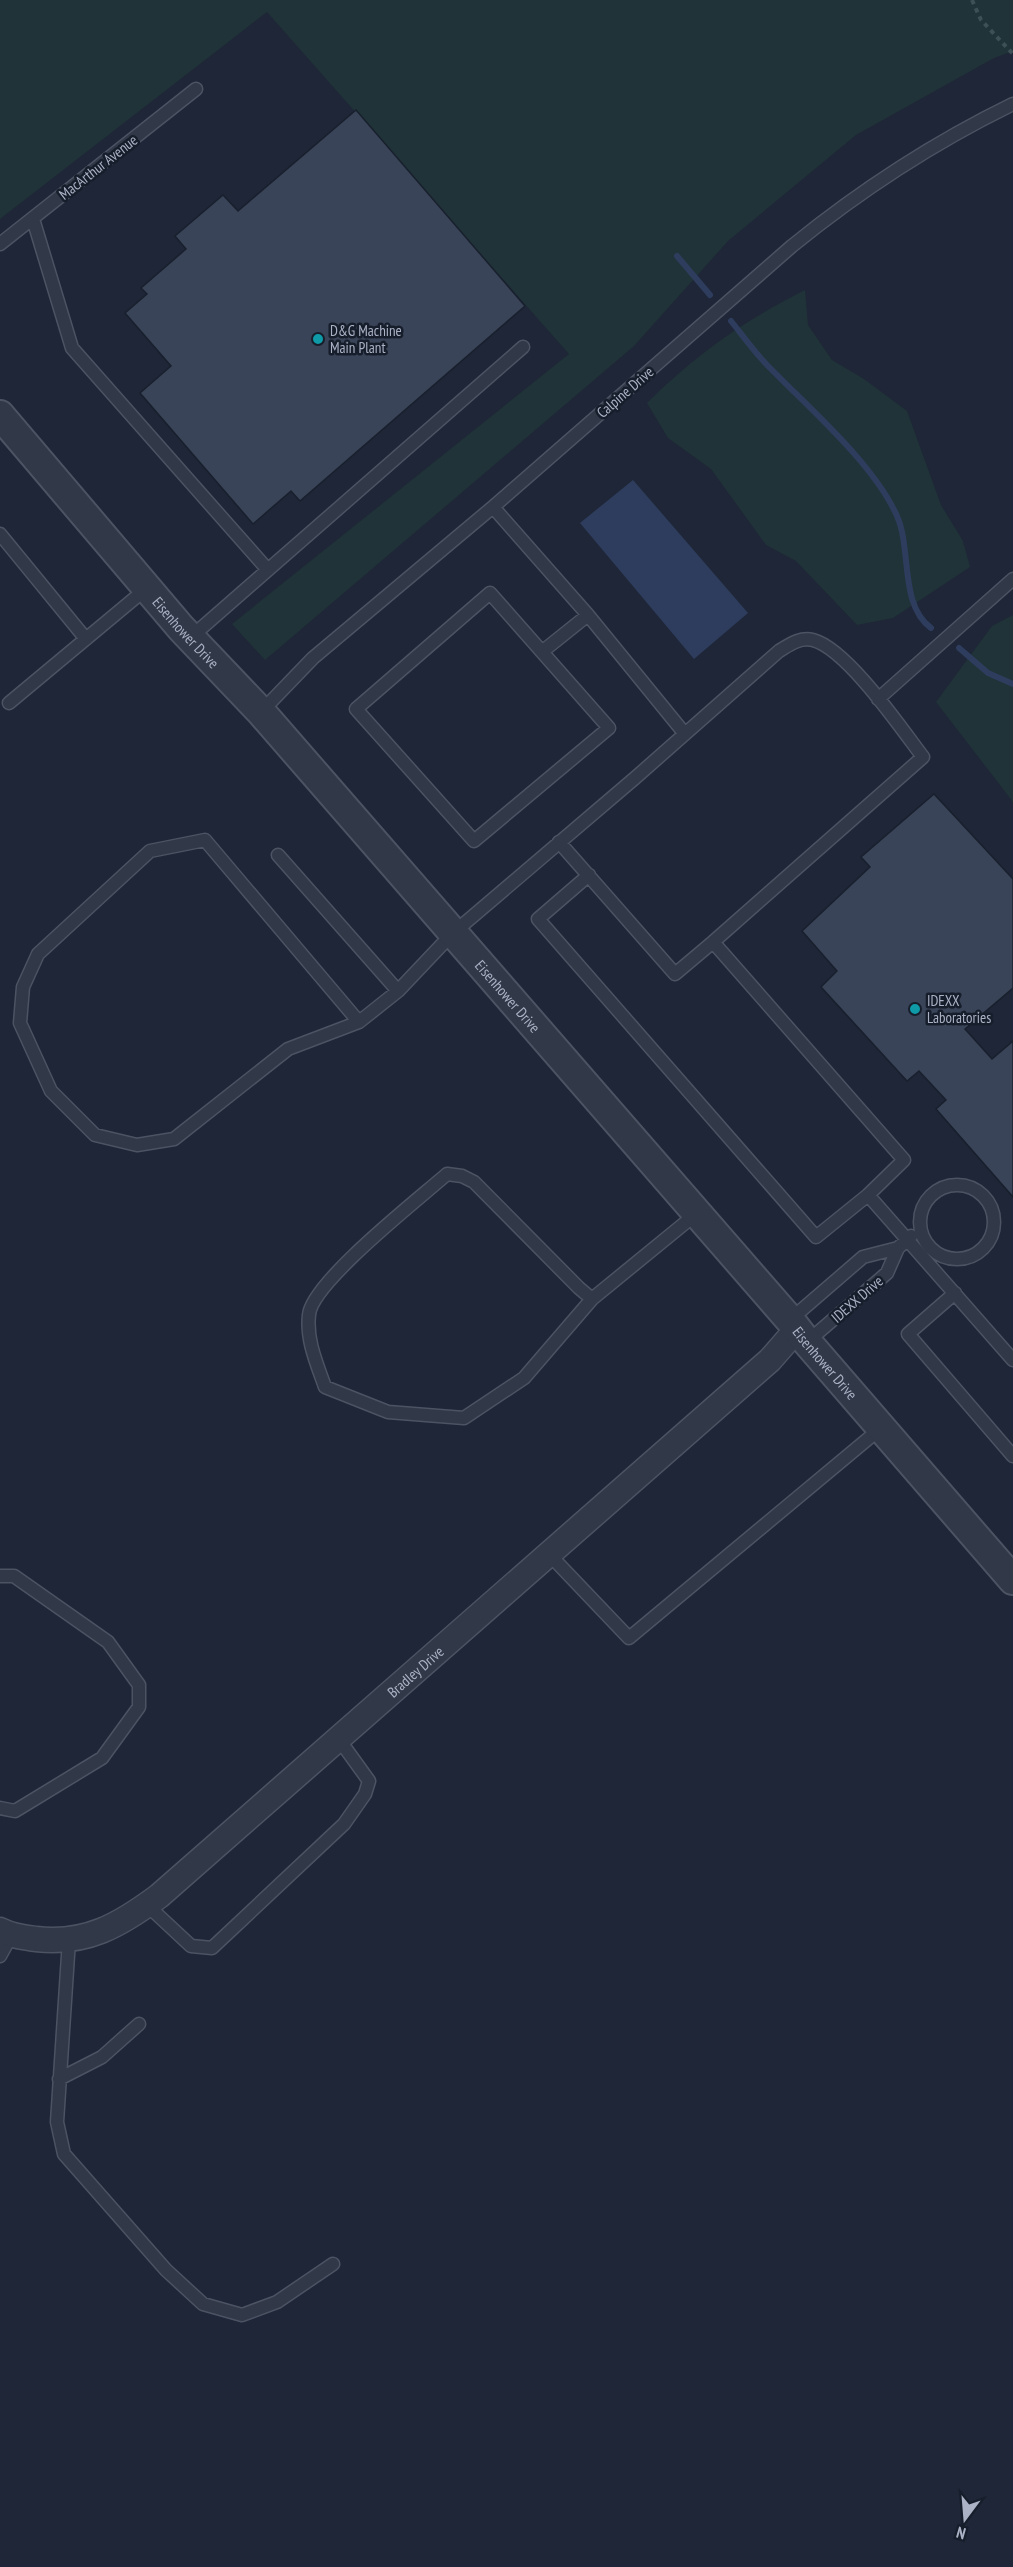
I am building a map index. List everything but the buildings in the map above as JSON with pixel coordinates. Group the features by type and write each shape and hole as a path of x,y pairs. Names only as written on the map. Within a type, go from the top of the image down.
{"street":[{"name":"Eisenhower Drive","path":"0,415 190,638 261,712 1013,1580"},
{"name":"Bradley Drive","path":"4,1941 85,1938 126,1920 147,1905 770,1360 798,1330"}],"lane":[{"name":"MacArthur Avenue","path":"0,244 196,89"},
{"name":"Calpine Drive","path":"261,712 313,658 494,507 792,246 843,205 912,158 966,127 1013,104"},
{"path":"33,219 72,348 268,570"},
{"path":"190,638 523,347"},
{"path":"494,507 588,615 685,734"},
{"path":"0,534 86,639"},
{"path":"878,699 1013,579"},
{"path":"9,703 147,588"},
{"path":"490,593 543,651 609,728 474,842 356,709 490,593"},
{"path":"543,651 588,615"},
{"path":"359,1022 205,840 150,851 38,954 23,987 20,1023 51,1091 95,1135 137,1145 174,1139 288,1049 359,1022 398,991 452,934 778,651 797,640 813,640 837,653 878,699 923,757 675,974 559,842"},
{"path":"278,855 398,991"},
{"path":"589,875 538,919 816,1237 868,1195 904,1160 713,942"},
{"path":"592,1299 474,1182 462,1176 447,1174 333,1274 308,1313 312,1352 325,1387 388,1412 464,1418 524,1378 592,1299 696,1214"},
{"path":"952,1185 964,1185 985,1197 992,1208 995,1220 988,1244 978,1254 953,1260 928,1248 920,1227 920,1216 924,1204 932,1195 952,1185"},
{"path":"868,1195 902,1244 955,1293 1013,1360"},
{"name":"IDEXX Drive","path":"798,1330 887,1274 902,1244 920,1227"},
{"name":"IDEXX Drive","path":"798,1330 864,1257 902,1244"},
{"path":"955,1293 908,1334 1013,1456"},
{"path":"548,1552 629,1638 881,1428"},
{"path":"0,1576 14,1576 108,1642 139,1685 139,1707 102,1758 15,1811 0,1808"},
{"path":"147,1905 191,1946 212,1948 344,1824 365,1794 369,1781 338,1738"},
{"path":"69,1940 57,2122 64,2154 166,2270 203,2304 242,2315 277,2302 333,2264"},
{"path":"59,2079 102,2057 139,2024"}],"path":[{"path":"972,0 981,20 1013,54"}],"green space":[{"path":"0,0 1013,0 1013,51 994,58 856,135 728,241 634,346 265,660 232,624 569,354 267,12 0,219"},
{"path":"805,290 808,325 832,360 864,379 907,411 941,505 963,541 970,567 893,618 857,625 796,561 766,545 711,469 668,438 647,403 684,369 721,340 741,326"},
{"path":"1013,615 1013,802 936,702 992,626"}],"water":[{"path":"633,480 748,613 694,659 580,523"}],"waterway":[{"path":"677,256 710,295"},
{"path":"731,321 764,362 857,457 887,496 901,530 914,605 921,618 931,628"},
{"path":"959,648 988,673 1013,684"}],"place":[{"name":"D&G Machine Main Plant","path":"318,339"},
{"name":"IDEXX Laboratories","path":"915,1009"}]}
